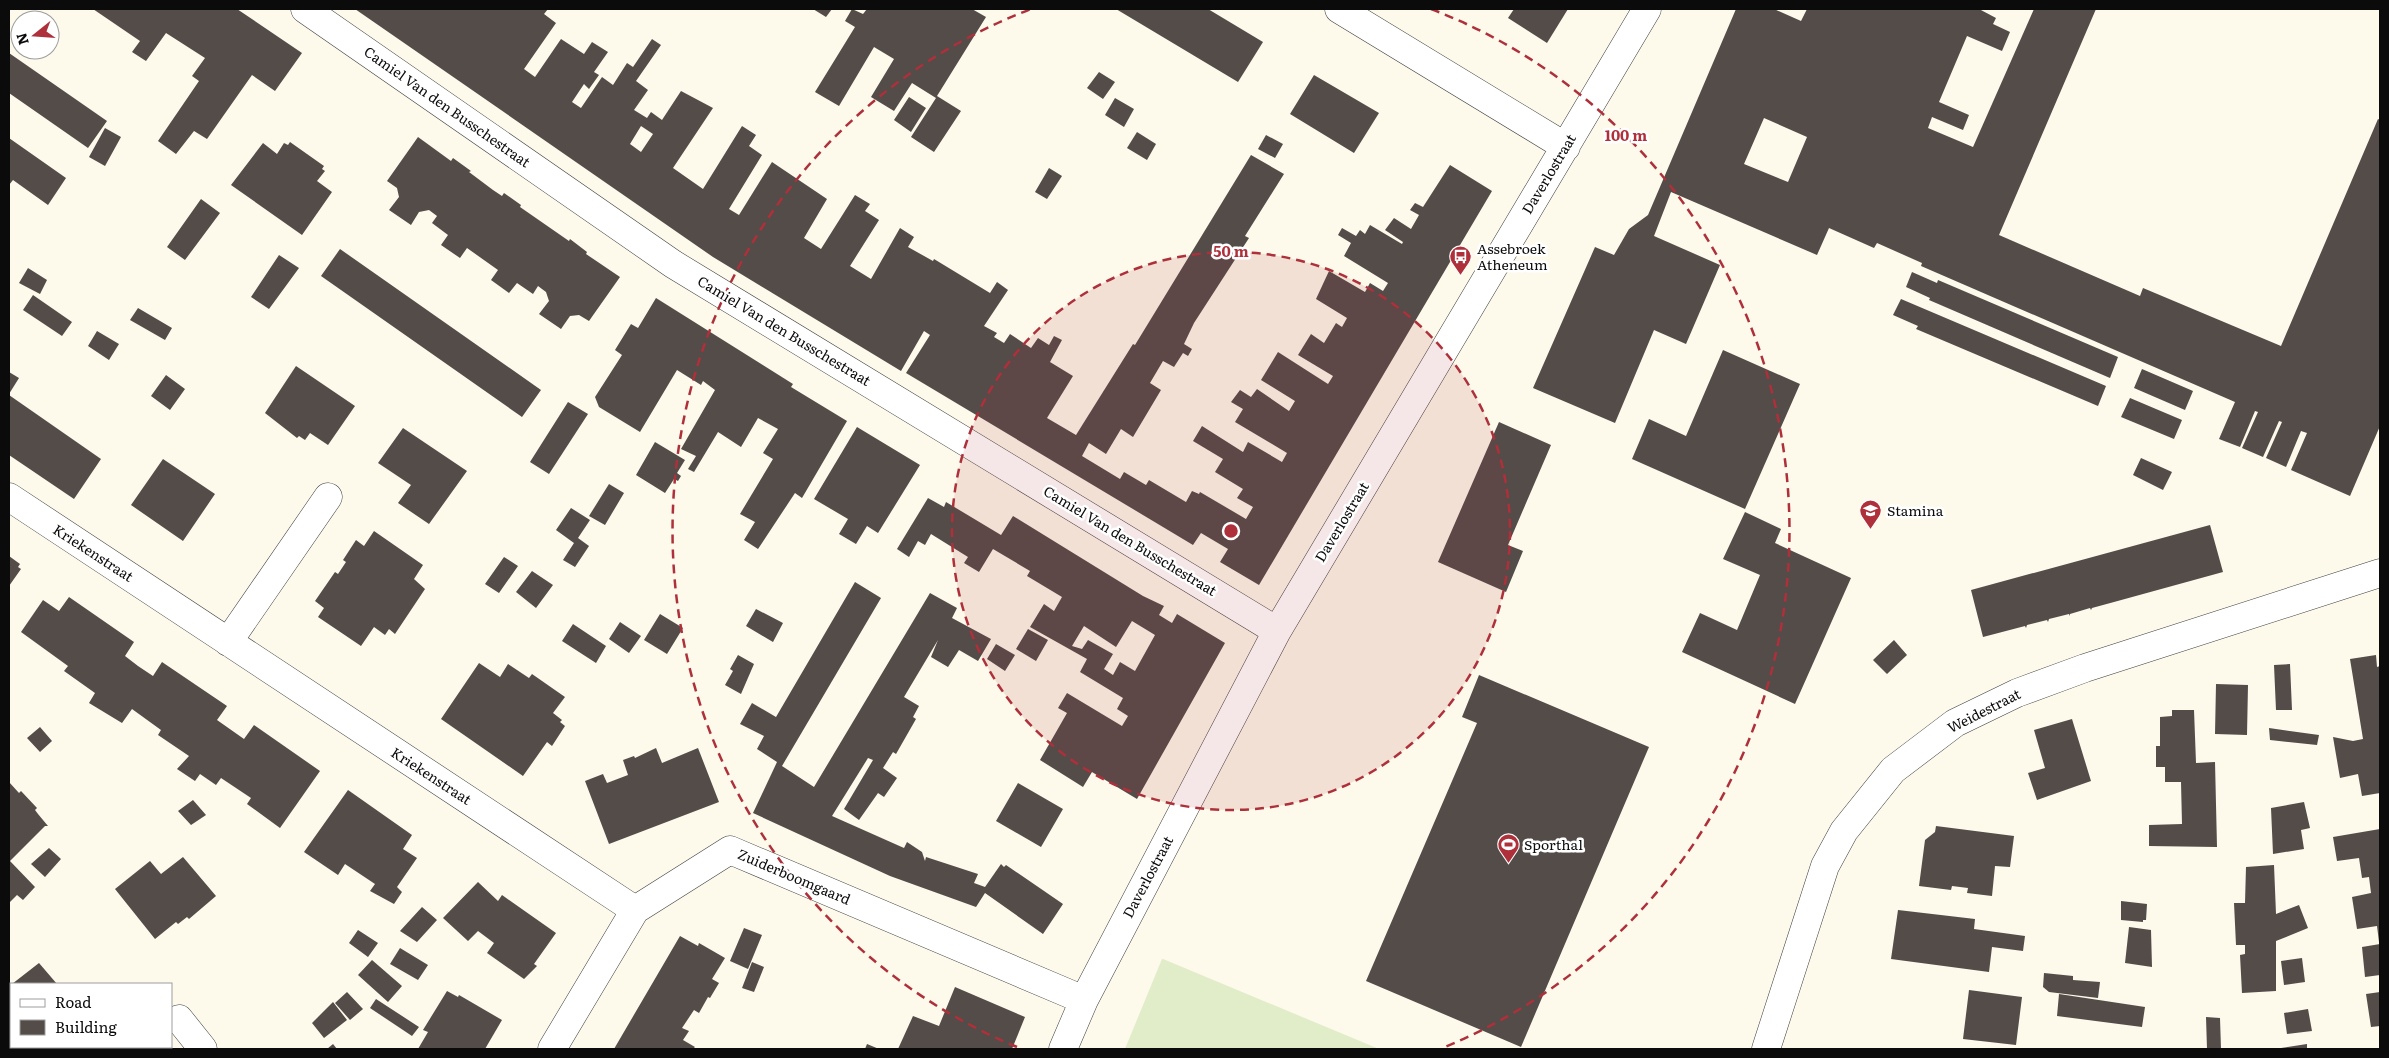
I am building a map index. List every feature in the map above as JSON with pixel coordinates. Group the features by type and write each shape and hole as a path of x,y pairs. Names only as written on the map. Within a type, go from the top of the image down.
{"street":[{"name":"Camiel Van den Busschestraat","path":"305,9 673,264 1277,631"},
{"path":"1339,9 1566,147"},
{"name":"Daverlostraat","path":"1063,1049 1084,1000 1277,631 1647,9"},
{"name":"Kriekenstraat","path":"9,497 635,910"},
{"path":"228,642 328,497"},
{"name":"Weidestraat","path":"1766,1049 1825,866 1844,831 1893,770 1955,722 2017,693 2085,668 2380,573"},
{"name":"Zuiderboomgaard","path":"552,1049 635,910 730,850 1084,1000"},
{"path":"179,1019 203,1049"}],"green space":[{"path":"1163,959 1379,1049 1125,1049"}],"building":[{"path":"93,9 237,9 302,53 275,91 252,75 207,139 194,131 176,154 158,141 199,81 192,76 205,58 166,33 146,61 132,52 140,41"},
{"path":"355,9 548,9 544,14 556,23 524,69 535,77 561,39 584,54 592,42 608,52 594,72 599,75 589,89 584,84 572,102 581,108 602,77 613,85 627,63 633,67 652,39 661,45 636,81 648,90 634,110 647,118 651,112 662,120 681,91 713,108 673,168 703,189 742,126 756,135 749,146 762,155 729,209 739,215 772,162 827,199 804,238 821,249 855,195 870,204 865,211 879,220 850,266 871,279 900,228 914,237 908,247 933,261 934,259 990,293 997,282 1008,290 984,326 997,333 994,337 1004,343 1010,334 1031,348 1038,338 1049,345 1054,336 1062,340 1050,362 1073,376 1047,418 1076,435 1133,344 1135,345 1251,155 1284,174 1245,236 1249,238 1194,323 1184,344 1192,349 1188,356 1183,353 1174,367 1163,361 1150,383 1161,390 1133,437 1121,429 1106,454 1089,443 1082,456 1120,479 1124,472 1146,485 1149,480 1186,502 1192,491 1199,494 1200,492 1246,519 1253,507 1237,498 1243,489 1215,472 1223,459 1193,441 1202,426 1243,452 1248,442 1282,462 1287,453 1235,422 1243,409 1231,402 1240,390 1251,397 1257,389 1289,411 1295,401 1261,380 1278,352 1328,384 1333,376 1298,355 1311,334 1324,343 1336,323 1342,327 1347,318 1316,299 1329,271 1365,292 1370,283 1383,291 1388,283 1344,256 1351,243 1338,235 1342,228 1356,236 1360,230 1365,234 1370,225 1402,244 1403,242 1385,230 1394,218 1411,229 1419,215 1410,210 1415,203 1423,207 1450,165 1492,191 1259,585 1220,562 1228,549 1201,533 1193,545 906,373 930,335 924,331 901,371 713,257","holes":["641,126 653,134 641,152 630,144"]},
{"path":"813,9 832,9 826,17"},
{"path":"852,9 863,14 867,9 972,9 986,17 937,96 961,111 934,152 911,137 936,98 912,83 894,111 871,97 894,59 874,47 839,106 815,92 855,27 845,21"},
{"path":"1116,9 1208,9 1263,42 1238,82"},
{"path":"1514,9 1568,9 1547,43 1508,18"},
{"path":"1736,9 1774,9 1801,21 1807,9 1979,9 1996,18 1993,24 2010,32 2002,51 1967,36 1939,102 1969,115 1963,130 1932,117 1928,128 1973,147 2034,9 2096,9 1999,235 2140,296 2143,288 2281,346 2378,119 2380,120 2380,426 2350,496 2291,470 2307,433 2301,431 2286,467 2266,458 2282,422 2279,421 2263,457 2242,448 2258,412 2255,411 2240,447 2219,439 2235,402 1921,266 1922,263 1877,243 1874,248 1829,228 1817,255 1671,192 1654,236 1720,265 1686,344 1654,330 1615,423 1533,388 1595,247 1614,255 1629,229 1648,215","holes":["1764,118 1807,137 1788,182 1744,164"]},
{"path":"9,53 10,60 19,60 107,121 88,148 9,93"},
{"path":"1099,72 1115,82 1103,99 1087,88"},
{"path":"1314,75 1379,113 1354,153 1290,114"},
{"path":"909,97 926,108 911,132 894,120"},
{"path":"1115,98 1134,109 1124,127 1105,115"},
{"path":"105,128 121,137 105,166 89,157"},
{"path":"1137,132 1156,144 1147,160 1127,148"},
{"path":"1266,135 1283,144 1275,158 1258,149"},
{"path":"418,137 451,161 453,158 502,196 504,193 521,205 520,207 569,241 570,239 587,252 586,254 620,277 589,321 579,315 570,316 561,329 539,314 549,301 546,292 538,286 533,294 517,283 509,293 491,280 498,270 467,248 460,258 441,245 448,235 432,223 437,216 429,210 419,212 411,225 389,210 399,197 397,188 387,181"},
{"path":"9,138 66,178 48,205 13,180 9,185"},
{"path":"290,142 324,166 322,169 325,171 317,181 332,192 302,235 231,185 263,143 277,154 284,143 288,145"},
{"path":"1049,168 1062,176 1047,199 1035,192"},
{"path":"201,199 220,213 185,260 167,247"},
{"path":"340,249 541,390 522,417 321,276"},
{"path":"279,255 299,268 269,309 251,297"},
{"path":"28,268 47,280 40,294 19,283"},
{"path":"1912,272 1937,283 1938,280 2118,357 2110,378 1929,300 1930,298 1906,287"},
{"path":"33,295 72,322 62,336 23,310"},
{"path":"656,298 793,384 791,387 847,421 802,498 795,493 758,549 744,540 755,522 740,514 773,459 763,453 778,429 758,418 741,447 718,432 694,472 688,469 696,456 681,449 715,390 703,381 701,385 677,370 640,432 599,407 595,397 622,355 615,350 631,324 638,328"},
{"path":"1901,299 2106,386 2098,406 1916,329 1918,326 1893,315"},
{"path":"138,308 172,328 165,340 130,320"},
{"path":"97,331 119,344 109,360 88,346"},
{"path":"1723,350 1800,384 1745,509 1632,459 1649,419 1686,436"},
{"path":"296,366 355,406 328,445 310,433 305,440 299,436 297,438 265,413"},
{"path":"2142,369 2193,391 2185,410 2134,388"},
{"path":"9,372 19,378 9,394"},
{"path":"166,375 185,389 170,410 151,396"},
{"path":"9,395 101,459 74,499 9,455"},
{"path":"2130,398 2182,420 2174,439 2121,417"},
{"path":"568,402 588,414 549,474 530,462"},
{"path":"1499,422 1551,445 1508,545 1523,551 1506,592 1438,562"},
{"path":"857,427 920,465 878,533 867,526 856,544 839,534 848,519 814,499"},
{"path":"403,428 467,471 429,524 398,503 411,485 378,463"},
{"path":"655,442 685,460 677,473 681,476 678,481 674,479 665,493 636,475"},
{"path":"2141,458 2172,472 2163,490 2133,475"},
{"path":"163,459 215,494 183,541 131,505"},
{"path":"609,484 624,493 605,525 589,516"},
{"path":"928,498 944,507 946,502 1001,535 1013,516 1143,596 1164,606 1159,615 1172,623 1177,614 1225,643 1137,799 1092,772 1083,787 1040,760 1067,713 1058,708 1067,693 1122,726 1128,716 1117,709 1123,698 1080,672 1087,659 1030,627 1044,604 1054,611 1062,597 1027,576 1030,571 993,549 979,572 964,563 968,557 931,534 925,545 918,541 909,557 897,549","holes":["1132,621 1155,635 1135,671 1120,662 1113,675 1104,669 1113,654 1088,640 1082,649 1072,646 1084,626 1116,647"]},
{"path":"571,508 590,520 578,538 589,546 575,567 563,560 574,543 556,530"},
{"path":"1745,512 1781,529 1775,543 1851,578 1795,704 1682,652 1700,613 1737,630 1760,575 1723,559"},
{"path":"2210,525 2223,572 2092,608 2091,610 2090,608 2070,614 2069,616 2069,614 2049,619 2048,622 2047,620 2027,625 2026,628 2025,626 1983,637 1971,590"},
{"path":"374,531 423,565 414,579 425,589 395,634 389,629 385,635 374,627 361,646 318,617 324,608 315,601 335,572 338,574 346,562 343,560 356,540 364,546"},
{"path":"9,556 20,564 18,567 21,569 9,586"},
{"path":"504,557 518,566 499,593 485,584"},
{"path":"532,571 553,585 536,608 516,592"},
{"path":"855,582 881,598 782,766 814,787 930,593 957,608 952,618 991,639 978,661 959,650 948,667 931,657 938,640 904,697 919,706 913,717 916,719 896,754 893,752 883,768 897,778 884,797 878,793 859,820 844,809 873,760 868,758 832,816 904,848 907,842 922,852 925,861 926,857 978,874 974,883 985,887 1001,864 1004,867 1006,865 1063,904 1043,934 985,893 976,907 890,876 753,813 777,762 757,749 764,736 740,724 752,703 776,717"},
{"path":"69,597 134,642 125,656 138,666 153,676 162,662 227,706 217,720 244,739 254,725 320,771 280,828 247,804 251,798 221,778 216,785 200,774 195,781 177,769 189,756 158,735 161,730 132,709 122,723 89,703 95,693 64,671 68,666 21,632 43,600 59,611"},
{"path":"756,609 783,623 773,642 746,626"},
{"path":"660,614 683,628 667,654 644,640"},
{"path":"620,622 641,636 629,653 609,639"},
{"path":"573,624 606,646 596,663 562,641"},
{"path":"1028,629 1048,640 1036,661 1016,649"},
{"path":"1894,640 1907,655 1887,674 1873,660"},
{"path":"996,644 1015,655 1005,671 987,659"},
{"path":"738,655 754,664 741,694 725,685 733,671 730,669"},
{"path":"2376,655 2377,667 2380,666 2380,793 2362,796 2358,774 2340,778 2333,737 2353,741 2363,739 2350,659"},
{"path":"479,663 500,677 508,664 529,678 532,674 565,697 553,713 562,720 560,722 565,726 552,746 547,742 523,776 441,719"},
{"path":"2290,664 2292,710 2276,710 2274,665"},
{"name":"Sporthal","path":"1479,675 1649,747 1521,1047 1366,981 1477,723 1462,717"},
{"path":"2216,684 2248,685 2247,735 2215,734"},
{"path":"2172,710 2194,710 2196,763 2215,762 2217,847 2149,846 2149,825 2182,824 2181,782 2165,782 2165,767 2156,767 2156,746 2160,746 2160,717 2172,716"},
{"path":"2072,719 2091,781 2037,800 2028,773 2045,768 2034,730"},
{"path":"40,727 52,741 40,752 27,738"},
{"path":"2269,728 2319,735 2317,745 2270,740"},
{"path":"656,748 662,763 698,748 719,802 609,844 585,781 603,774 607,783 628,775 623,760 634,756 635,758"},
{"path":"9,782 19,793 21,791 37,808 35,810 48,826 45,826 10,861 35,887 23,900 17,895 9,903"},
{"path":"1018,783 1063,809 1041,847 996,821"},
{"path":"348,790 412,835 403,849 417,858 397,887 402,892 394,904 370,891 375,884 345,864 338,875 304,852"},
{"path":"193,800 206,815 191,825 178,811"},
{"path":"2304,802 2310,828 2301,830 2304,849 2273,854 2271,808"},
{"path":"1936,826 2014,836 2010,867 1995,866 1992,896 1967,893 1968,888 1952,886 1951,890 1919,886 1925,840 1935,832"},
{"path":"2380,829 2379,942 2377,926 2357,929 2352,897 2371,893 2369,877 2362,878 2359,858 2337,861 2333,837"},
{"path":"49,848 61,859 45,877 31,864"},
{"path":"183,857 216,896 189,919 187,917 178,924 176,922 155,939 115,889 150,861 161,874"},
{"path":"2274,865 2276,914 2299,905 2308,928 2276,941 2276,991 2242,993 2240,955 2245,954 2245,945 2236,945 2234,903 2245,903 2246,867"},
{"path":"478,882 498,901 502,895 556,933 534,964 537,966 524,979 487,953 494,943 478,931 468,941 443,918"},
{"path":"2121,901 2147,904 2146,920 2143,920 2143,922 2121,920"},
{"path":"422,907 437,920 417,942 400,931"},
{"path":"1898,910 1975,919 1974,929 2025,936 2023,951 1992,947 1989,972 1891,959"},
{"path":"2129,927 2151,930 2152,967 2125,963"},
{"path":"744,928 762,935 748,969 730,961"},
{"path":"358,930 378,943 368,957 349,943"},
{"path":"680,936 698,946 699,943 725,958 712,979 719,983 710,998 708,997 699,1013 694,1010 682,1028 689,1031 683,1040 695,1047 693,1049 614,1049"},
{"path":"2380,944 2380,975 2365,977 2362,947"},
{"path":"400,948 428,965 418,980 390,964"},
{"path":"2302,958 2305,982 2284,985 2281,961"},
{"path":"372,960 402,986 388,1002 358,975"},
{"path":"752,962 764,967 754,992 742,988"},
{"path":"39,963 56,983 13,983"},
{"path":"2044,973 2073,976 2073,980 2100,982 2098,998 2049,992 2043,987"},
{"path":"10,986 10,1036 9,1034"},
{"path":"955,987 1025,1017 1012,1049 898,1049 913,1016 939,1026"},
{"path":"1969,990 2022,997 2016,1045 1963,1039"},
{"path":"447,991 458,997 459,995 502,1020 485,1049 418,1049 428,1032 423,1030"},
{"path":"347,992 363,1009 350,1020 335,1003"},
{"path":"2380,992 2380,1026 2371,1027 2366,994"},
{"path":"2059,994 2145,1007 2142,1027 2057,1016"},
{"path":"376,999 419,1027 412,1036 370,1008"},
{"path":"333,1002 347,1020 324,1038 312,1023"},
{"path":"2308,1009 2312,1031 2287,1034 2284,1013"},
{"path":"2206,1017 2220,1018 2221,1049 2207,1049"},
{"path":"333,1044 337,1049 327,1049"},
{"path":"867,1044 879,1049 865,1049"},
{"path":"2307,1044 2307,1049 2281,1049 2281,1048"},
{"path":"21,1048 68,1049 22,1049"}],"place":[{"name":"Assebroek Atheneum","path":"1461,276"},
{"name":"Stamina","path":"1871,530"},
{"name":"Sporthal","path":"1508,864"}]}
